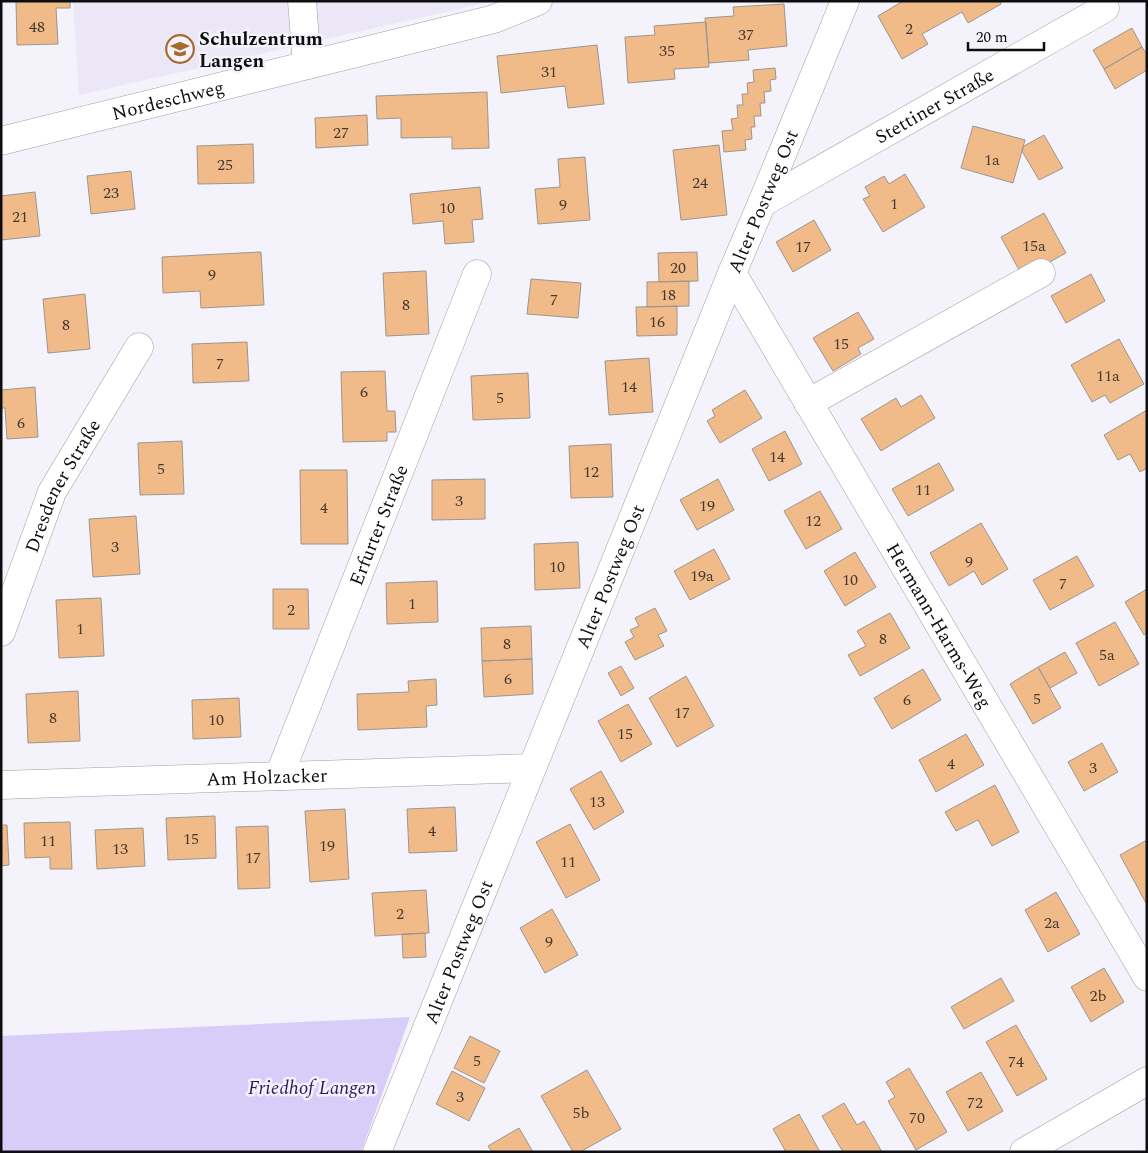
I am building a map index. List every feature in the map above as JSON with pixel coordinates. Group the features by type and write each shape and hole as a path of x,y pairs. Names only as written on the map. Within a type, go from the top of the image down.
{"street":[{"path":"302,1 307,66"},
{"name":"Nordeschweg","path":"1,141 494,19 538,1"},
{"name":"Alter Postweg Ost","path":"377,1152 732,273 845,1"},
{"name":"Stettiner Straße","path":"762,204 1105,8"},
{"name":"Hermann-Harms-Weg","path":"732,273 1147,977"},
{"path":"808,402 1041,273"},
{"name":"Erfurter Straße","path":"279,776 477,274"},
{"name":"Dresdener Straße","path":"1,632 52,492 139,347"},
{"name":"Am Holzacker","path":"1,785 532,768"},
{"path":"1024,1152 1147,1081"}],"shaded area":[{"name":"Schulzentrum Langen","path":"73,1 494,1 79,95"}],"green space":[{"name":"Friedhof Langen","path":"410,1017 361,1152 1,1152 1,1036"}],"building":[{"path":"16,1 70,1 70,8 56,8 58,44 17,45"},
{"path":"903,1 1000,1 1001,4 968,23 962,12 922,34 928,44 902,59 878,16"},
{"path":"784,4 787,46 748,50 749,60 709,63 705,18 734,16 733,7"},
{"path":"706,22 709,67 674,69 675,79 628,83 625,37 655,35 654,26"},
{"path":"1132,28 1142,47 1104,69 1093,50"},
{"path":"597,45 604,104 568,108 565,86 501,93 497,56"},
{"path":"1142,47 1147,55 1147,70 1115,89 1104,69"},
{"path":"775,68 776,79 770,80 771,91 764,92 765,103 760,103 761,116 754,116 755,127 751,127 752,139 745,140 746,150 724,152 722,131 733,130 731,119 738,118 737,105 743,105 742,94 748,94 747,83 754,82 753,70"},
{"path":"487,92 489,148 452,149 452,137 401,138 401,118 377,119 376,96"},
{"path":"367,115 368,145 316,148 315,118"},
{"path":"973,126 1025,140 1013,183 961,168"},
{"path":"1044,135 1063,168 1039,180 1022,151 1024,146"},
{"path":"253,144 254,183 198,184 197,146"},
{"path":"719,145 727,215 681,220 673,150"},
{"path":"585,157 590,220 538,224 535,189 560,187 558,159"},
{"path":"131,171 135,209 91,214 87,176"},
{"path":"905,174 925,207 883,232 863,199 870,196 865,187 884,176 889,184"},
{"path":"480,187 483,219 472,220 474,242 445,244 443,221 413,224 410,194"},
{"path":"35,192 40,236 1,240 1,196"},
{"path":"1044,213 1066,253 1023,277 1001,237"},
{"path":"814,220 831,250 793,272 776,242"},
{"path":"261,252 264,305 201,308 200,291 163,293 162,257"},
{"path":"697,252 698,281 659,282 658,253"},
{"path":"426,271 429,334 386,336 383,273"},
{"path":"1091,274 1105,301 1066,323 1051,296"},
{"path":"531,279 581,283 578,318 527,314"},
{"path":"689,281 689,306 647,307 647,282"},
{"path":"85,294 90,349 48,353 43,299"},
{"path":"677,306 677,335 637,336 636,307"},
{"path":"858,312 874,339 858,348 861,354 833,371 813,338"},
{"path":"1119,339 1144,384 1110,403 1105,395 1092,402 1071,365"},
{"path":"247,342 249,381 193,383 192,344"},
{"path":"649,358 653,412 609,415 605,361"},
{"path":"385,371 387,411 395,411 396,432 387,432 387,441 343,442 341,372"},
{"path":"528,373 530,418 473,420 471,376"},
{"path":"35,387 38,437 7,439 5,408 1,408 1,390"},
{"path":"745,390 762,418 720,443 707,421 715,416 712,410"},
{"path":"921,395 935,418 881,451 861,419 896,398 901,407"},
{"path":"1147,410 1147,468 1140,472 1130,454 1118,460 1104,435"},
{"path":"785,431 802,464 769,481 752,449"},
{"path":"182,441 184,494 140,495 138,443"},
{"path":"611,444 613,497 571,498 569,446"},
{"path":"939,463 954,490 908,516 892,489"},
{"path":"300,470 347,470 348,544 301,544"},
{"path":"485,479 485,519 432,520 432,480"},
{"path":"718,479 734,510 697,530 680,500"},
{"path":"820,491 842,529 806,549 784,511"},
{"path":"136,516 140,574 93,577 89,519"},
{"path":"981,523 1008,569 982,585 974,571 949,586 930,553"},
{"path":"578,542 580,588 535,590 534,544"},
{"path":"714,549 730,579 690,600 674,571"},
{"path":"855,552 876,587 845,606 824,571"},
{"path":"1077,556 1094,586 1050,610 1033,580"},
{"path":"437,581 438,622 387,624 386,583"},
{"path":"273,589 308,589 309,629 273,629"},
{"path":"1147,589 1147,633 1144,635 1125,602"},
{"path":"101,598 104,656 59,658 56,600"},
{"path":"655,608 667,631 658,635 664,646 635,660 625,642 634,637 630,630 639,626 635,618"},
{"path":"890,613 910,648 860,676 848,655 866,646 857,631"},
{"path":"1115,622 1139,664 1099,686 1076,643"},
{"path":"531,626 532,659 482,661 481,628"},
{"path":"1065,652 1077,673 1050,688 1038,667"},
{"path":"532,659 533,694 484,697 482,661"},
{"path":"621,666 634,688 621,696 608,673"},
{"path":"1038,667 1061,708 1033,724 1010,684"},
{"path":"923,669 941,700 892,729 874,698"},
{"path":"686,676 714,726 677,747 649,698"},
{"path":"436,679 437,705 426,706 427,727 358,730 357,694 409,692 408,681"},
{"path":"78,691 80,741 28,743 26,694"},
{"path":"239,698 241,737 193,739 192,700"},
{"path":"628,704 652,744 621,762 598,721"},
{"path":"966,734 984,765 936,792 919,760"},
{"path":"1102,743 1118,772 1084,791 1068,762"},
{"path":"601,771 624,812 594,830 570,789"},
{"path":"995,785 1019,832 992,846 978,820 956,831 945,812"},
{"path":"455,807 457,851 409,853 407,809"},
{"path":"345,809 349,879 310,882 305,811"},
{"path":"215,816 216,858 168,860 166,818"},
{"path":"70,822 72,869 50,869 50,857 25,858 24,823"},
{"path":"570,824 600,880 566,898 536,842"},
{"path":"1,825 7,825 9,865 1,866"},
{"path":"268,826 270,888 238,889 236,827"},
{"path":"143,828 145,866 97,869 95,830"},
{"path":"1147,840 1147,903 1146,903 1120,855"},
{"path":"426,890 429,933 375,936 372,893"},
{"path":"1056,892 1080,934 1048,952 1025,910"},
{"path":"552,909 578,955 545,973 520,928"},
{"path":"425,933 426,957 403,958 402,934"},
{"path":"1104,968 1124,1002 1091,1022 1071,987"},
{"path":"1001,978 1014,1001 964,1029 951,1007"},
{"path":"1016,1025 1047,1079 1017,1096 986,1042"},
{"path":"470,1036 500,1051 484,1083 454,1068"},
{"path":"909,1068 947,1132 916,1150 888,1101 895,1097 886,1082"},
{"path":"587,1070 621,1129 580,1152 573,1152 541,1096"},
{"path":"452,1071 485,1088 469,1121 436,1104"},
{"path":"981,1072 1003,1111 968,1131 946,1092"},
{"path":"844,1103 857,1125 864,1121 882,1152 843,1152 822,1116"},
{"path":"799,1114 820,1152 786,1152 773,1129"},
{"path":"519,1128 533,1152 492,1152 488,1146"}],"place":[{"name":"Schulzentrum Langen","path":"180,49"}]}
